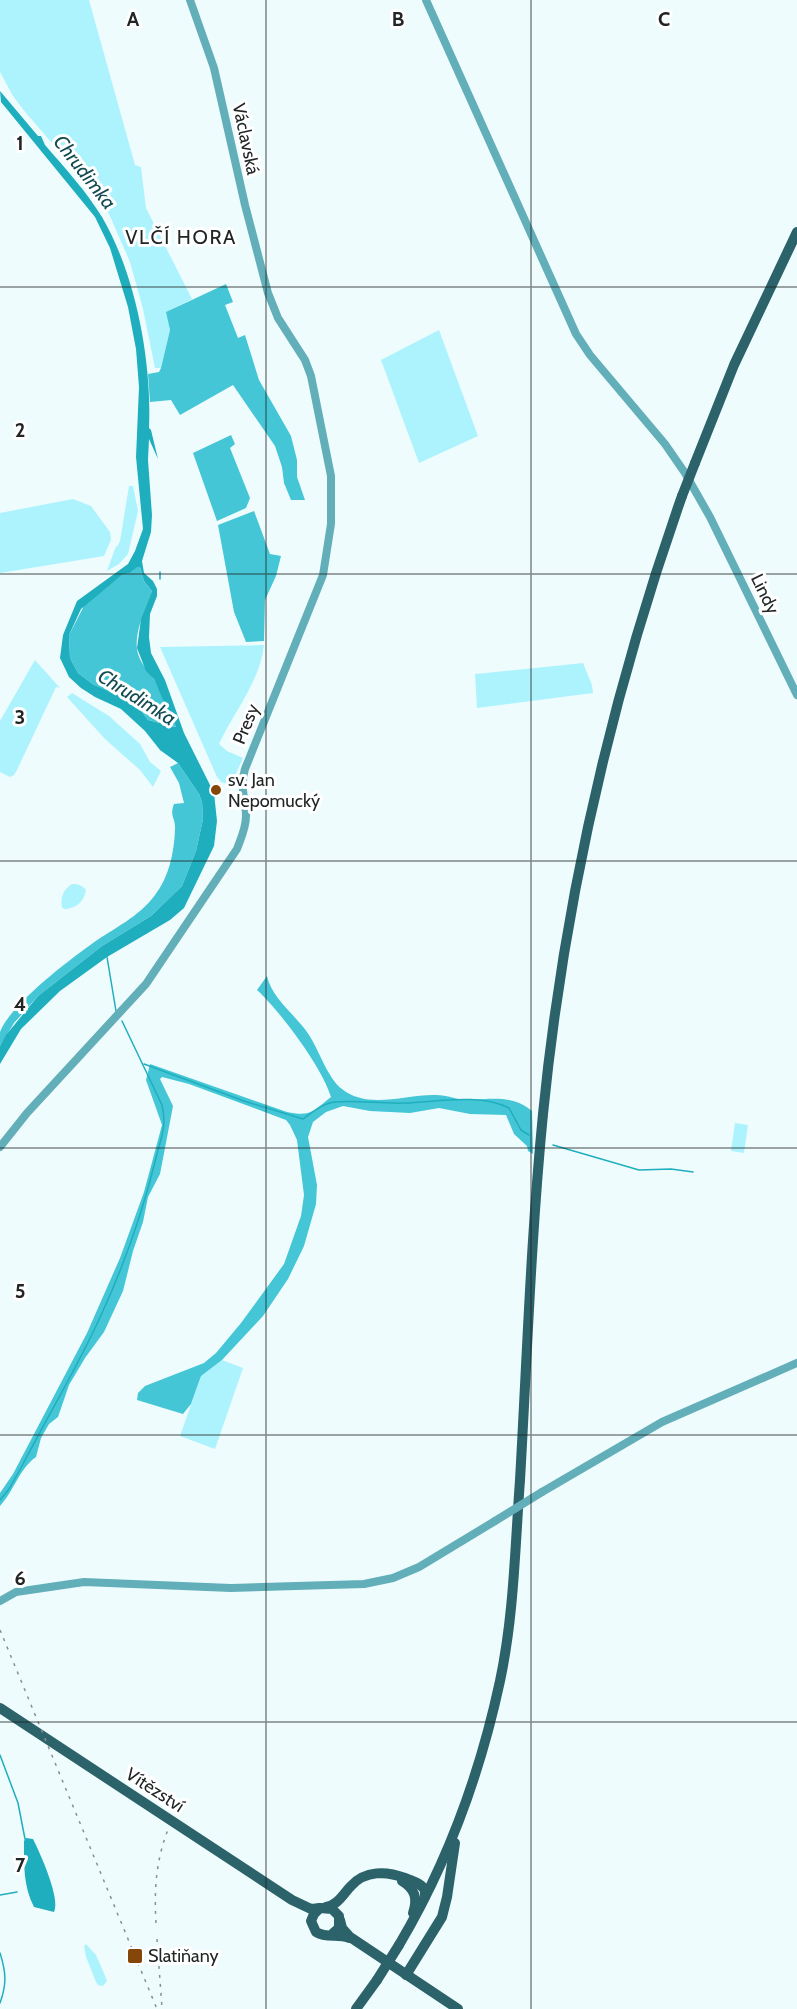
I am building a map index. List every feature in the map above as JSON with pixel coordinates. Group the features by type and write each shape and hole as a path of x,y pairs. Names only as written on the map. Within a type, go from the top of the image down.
{"main road":[{"path":"356,2009 399,1946 424,1900 446,1851 477,1769 498,1691 509,1624 543,1117 556,1004 569,918 586,832 615,711 647,601 682,495 743,346 797,232"},
{"name":"Vítězství","path":"0,1708 292,1900"},
{"path":"406,1975 436,1930 444,1911 452,1858 464,1805"},
{"path":"409,1880 418,1880 426,1876 446,1851"},
{"path":"311,1921 315,1912 335,1904 362,1877 382,1873 394,1874 424,1888 424,1900"},
{"path":"382,1873 404,1882 414,1893 416,1903 409,1927"},
{"path":"348,1889 339,1906 344,1931 458,2009"},
{"path":"292,1900 308,1908 334,1910 340,1918 338,1930 331,1935"},
{"path":"292,1900 308,1912 316,1932 323,1936 342,1935 360,1944"}],"street":[{"name":"Václavská","path":"190,0 214,68 266,286"},
{"name":"Lindy","path":"426,0 576,334 590,355 654,430 704,504 797,695"},
{"name":"Presy","path":"0,1147 27,1113 139,993 237,849 246,818 241,789 245,769 323,575 329,544 332,493 318,403 308,367 278,318 266,286"},
{"path":"0,1601 16,1592 84,1582 231,1588 345,1585 393,1578 419,1568 662,1422 797,1363"}],"shaded area":[{"path":"0,0 89,0 135,165 141,167 146,208 192,299 167,312 170,330 161,368 155,368 143,309 130,262 109,214 91,188 26,113 13,96 0,72"},
{"path":"0,91 38,136 41,136 45,145 96,207 114,240 133,292 148,375 149,428 158,459 149,439 148,460 152,515 151,532 142,561 144,573 153,581 157,589 157,596 150,614 151,653 165,680 184,733 214,793 217,821 214,846 184,908 170,920 107,957 60,991 21,1029 0,1064 0,1046 6,1035 38,996 102,946 151,916 182,886 196,851 203,819 199,794 178,763 160,750 145,731 121,709 81,688 69,677 60,658 63,635 77,601 128,564 143,529 136,457 139,387 136,349 128,307 110,248 95,217 1,102","holes":["140,567 144,581 152,591 141,619 137,648 146,671 154,679 167,709 172,713 176,727 148,720 142,712 121,697 94,685 78,673 70,658 69,635 81,609 122,575"]},
{"path":"226,284 233,302 225,305 238,338 245,335 259,380 291,436 297,460 297,477 305,500 291,500 284,483 282,467 275,446 233,385 180,415 171,400 150,402 148,374 159,372 161,368 170,330 166,312"},
{"path":"439,330 478,436 419,463 381,360"},
{"path":"231,435 235,444 230,448 250,498 246,508 217,521 193,453"},
{"path":"129,486 133,486 138,511 128,554 119,564 107,571 120,541"},
{"path":"73,499 91,506 110,532 111,540 104,556 0,573 0,513"},
{"path":"254,511 270,554 281,556 276,576 265,600 264,641 246,642 234,612 218,525"},
{"path":"137,566 140,567 144,581 152,591 139,627 138,654 155,681 177,727 148,720 142,712 94,685 78,673 70,658 69,635 85,604"},
{"path":"264,645 262,659 252,684 219,744 227,751 243,758 231,785 221,782 217,777 160,647"},
{"path":"35,660 60,688 56,687 17,770 10,777 0,772 0,721"},
{"path":"583,663 593,693 477,708 475,674"},
{"path":"72,693 109,716 140,744 150,762 161,771 153,787 140,770 105,739 67,697"},
{"path":"178,763 199,794 203,819 196,851 182,886 151,916 102,946 38,996 14,1023 0,1046 0,1032 15,1009 27,996 70,960 142,910 160,888 170,864 173,847 174,804 184,803 179,783 170,767"},
{"path":"72,884 83,887 86,890 85,894 76,906 62,908 63,894"},
{"path":"267,976 279,1000 309,1035 328,1071 342,1089 363,1099 375,1100 436,1095 467,1100 511,1100 532,1111 533,1154 514,1134 506,1115 470,1114 439,1108 410,1113 370,1111 343,1106 326,1112 313,1122 308,1137 317,1185 316,1204 304,1246 288,1279 263,1316 222,1360 201,1376 191,1404 183,1414 137,1400 138,1393 145,1386 204,1363 216,1353 284,1264 301,1216 304,1195 297,1140 286,1120 189,1084 162,1077 160,1079 173,1106 160,1174 148,1197 123,1291 104,1332 69,1385 58,1417 49,1424 41,1438 36,1457 25,1468 0,1506 0,1493 13,1474 87,1333 120,1258 144,1192 162,1125 146,1080 150,1064 287,1112 301,1114 311,1112 331,1097 310,1055 277,1011 257,990"},
{"path":"735,1123 748,1125 744,1153 731,1151"},
{"path":"222,1360 243,1368 215,1449 180,1436 201,1376"},
{"path":"26,1838 33,1839 49,1876 55,1897 54,1912 34,1907 30,1899 24,1866"},
{"path":"86,1944 96,1955 106,1978 107,1981 103,1986 96,1982 86,1957 84,1946"}],"waterway":[{"path":"160,572 160,579"},
{"path":"107,957 116,1011"},
{"path":"0,1500 22,1466 102,1313 133,1237 161,1138 164,1126 162,1105 122,1021"},
{"path":"144,1064 244,1101 303,1119 322,1106 335,1102 396,1103 472,1100 497,1103 509,1108 521,1130 529,1135"},
{"path":"553,1145 639,1170 671,1169 693,1172"},
{"path":"0,1755 18,1803 25,1839"},
{"path":"0,1895 17,1892"},
{"path":"0,1953 5,1978 0,2003"}],"railway":[{"path":"0,1630 157,2009"},
{"path":"156,1923 157,1874 161,1851 169,1827"},
{"path":"157,1939 162,2008"}],"place":[{"name":"sv. Jan Nepomucký","path":"216,790"},
{"name":"Slatiňany","path":"135,1956"}],"district":[{"name":"VLČÍ HORA","path":"181,237"}],"water label":[{"name":"Chrudimka","path":"85,172"},
{"name":"Chrudimka","path":"137,697"}]}
